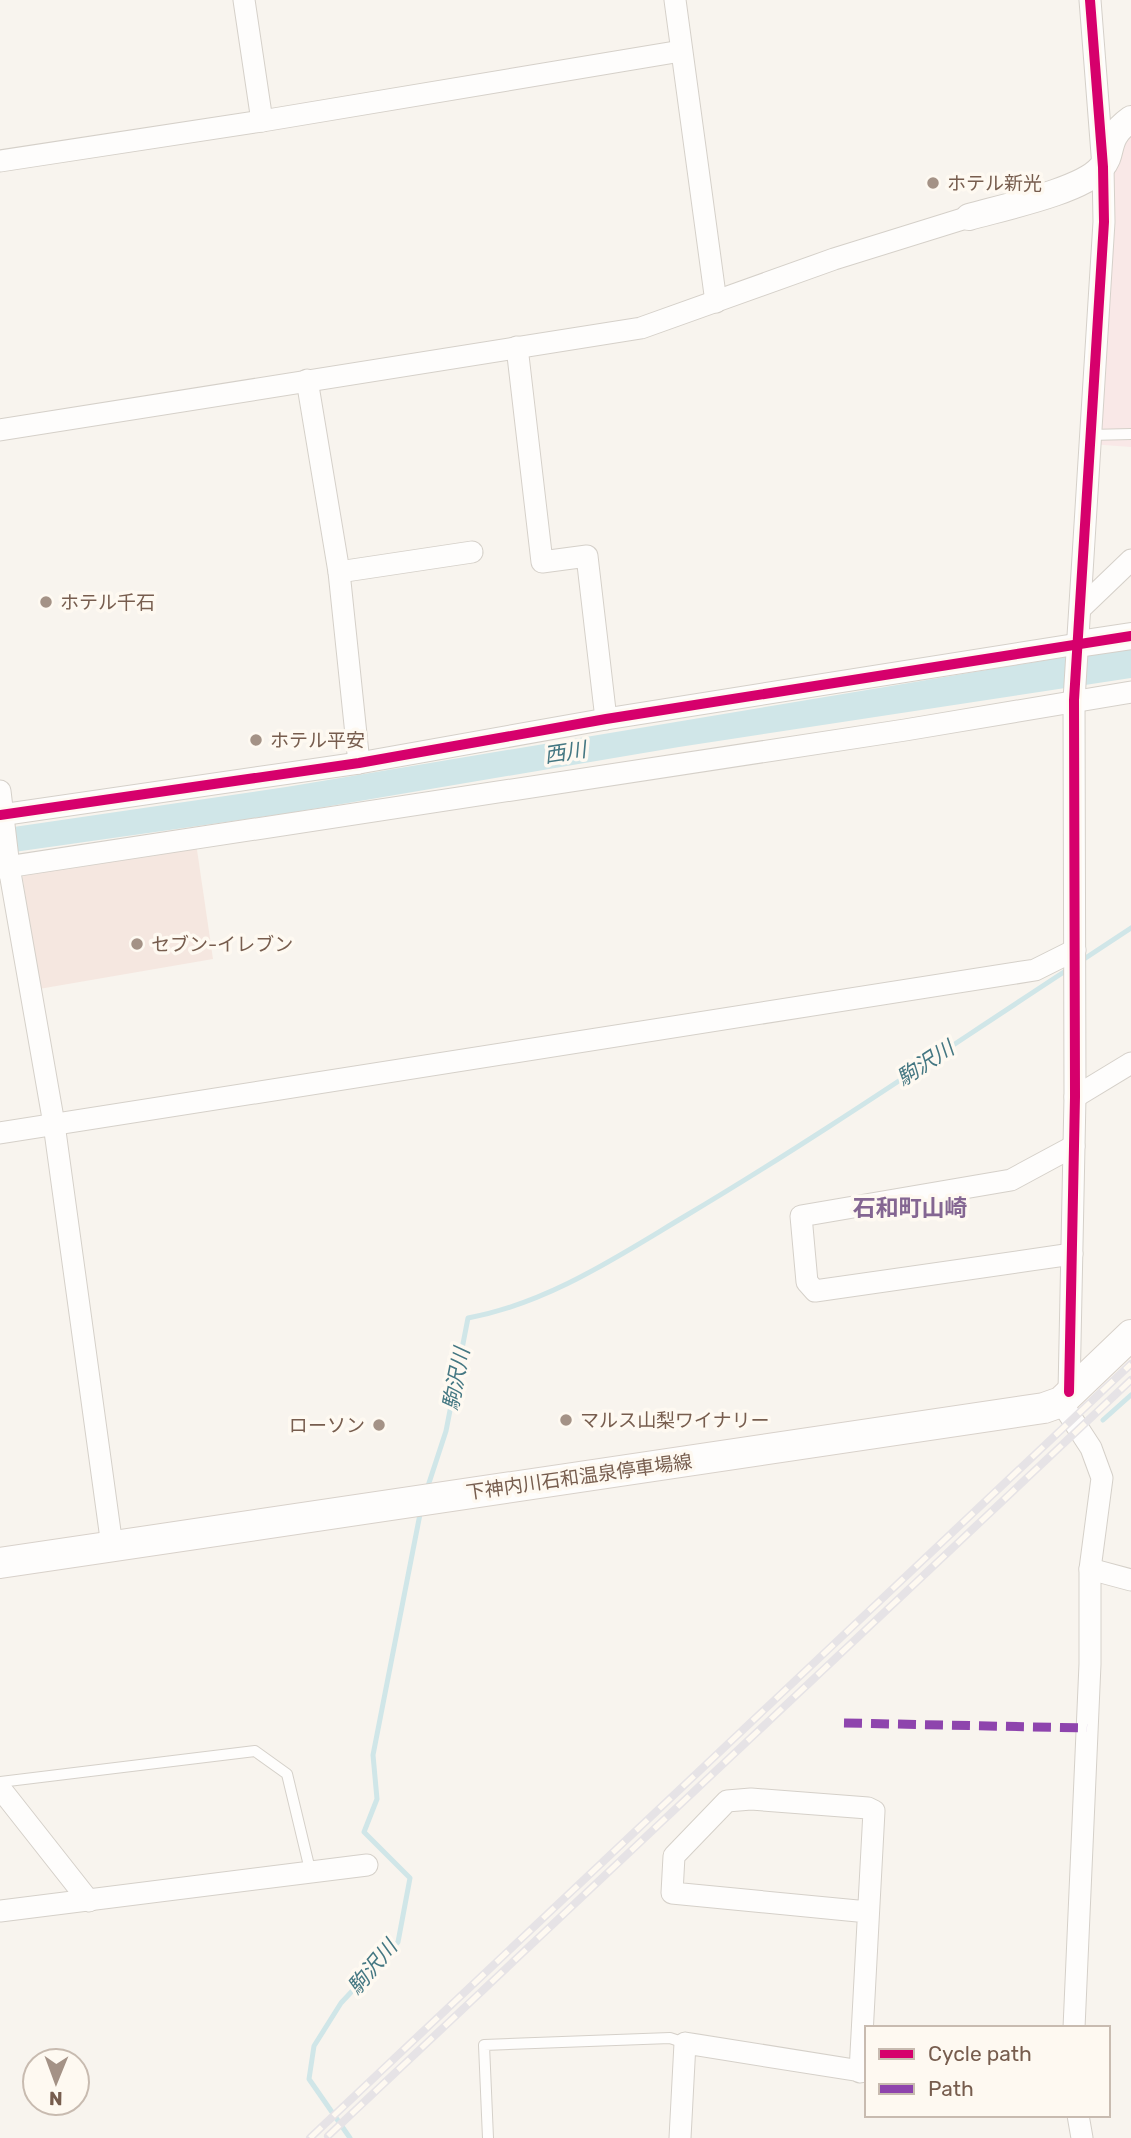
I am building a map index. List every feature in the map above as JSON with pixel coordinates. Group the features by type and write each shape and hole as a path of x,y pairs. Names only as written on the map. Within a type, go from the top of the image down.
{"main road":[{"name":"下神内川石和温泉停車場線","path":"0,1563 1044,1408 1065,1397 1131,1335"}],"street":[{"path":"244,0 262,121"},
{"path":"675,0 716,302"},
{"path":"1074,2026 1090,1664 1090,1569 1102,1478 1065,1397 1072,1254 1075,1097 1075,694 1104,222 1103,167 1090,0"},
{"path":"0,161 262,121 681,51"},
{"path":"0,430 641,328 834,259 1085,181 1103,167 1112,135 1131,118"},
{"path":"517,347 542,562 587,556 606,719"},
{"path":"307,380 339,572 359,763"},
{"path":"339,572 472,552"},
{"path":"1082,608 1131,559"},
{"path":"3,817 359,763 606,719 1078,649 1131,636"},
{"path":"5,864 905,730 1075,694 1131,691"},
{"path":"0,791 5,864 54,1124 112,1546"},
{"path":"0,1133 1034,970 1075,951"},
{"path":"1075,1097 1131,1063"},
{"path":"1072,1254 815,1290 807,1283 801,1216 1011,1180 1074,1146"},
{"path":"1090,1569 1131,1580"},
{"path":"0,1788 89,1901"},
{"path":"865,2026 873,1811 868,1808 751,1799 727,1801 674,1856 672,1893 868,1912"},
{"path":"0,1911 311,1874 367,1864"},
{"path":"680,2138 685,2043 864,2072 865,2032"},
{"path":"1078,2117 1082,2138"}],"lane":[{"path":"1090,435 1131,434"},
{"path":"0,1782 255,1751 288,1774 311,1874"},
{"path":"488,2138 484,2045 670,2038 685,2043"}],"shaded area":[{"path":"1131,119 1131,447 1090,444 1103,167"},
{"path":"196,843 213,959 39,989 22,874"}],"water":[{"name":"西川","path":"1131,646 1131,678 679,747 289,813 0,854 0,829 286,787"}],"waterway":[{"name":"駒沢川","path":"1081,961 1131,928"},
{"name":"駒沢川","path":"427,1489 446,1431 468,1318 498,1311 555,1290 609,1262 784,1155 1070,968"},
{"path":"1103,1420 1131,1395"},
{"name":"駒沢川","path":"350,2138 309,2079 314,2046 341,2003 398,1942 410,1878 364,1832 377,1799 373,1755 421,1509"}],"railway":[{"path":"310,2138 1131,1364"},
{"path":"328,2136 1131,1380"}],"marked path":[{"path":"844,1723 1087,1728"}],"cycle path":[{"path":"1069,1392 1075,1097 1074,700 1104,222 1103,167 1090,0"},
{"path":"0,815 359,763 606,719 1131,636"}],"place":[{"name":"ホテル新光","path":"933,183"},
{"name":"ホテル千石","path":"46,602"},
{"name":"ホテル平安","path":"256,740"},
{"name":"セブン-イレブン","path":"137,944"},
{"name":"マルス山梨ワイナリー","path":"566,1420"},
{"name":"ローソン","path":"379,1425"}],"district":[{"name":"石和町山崎","path":"910,1208"}]}
